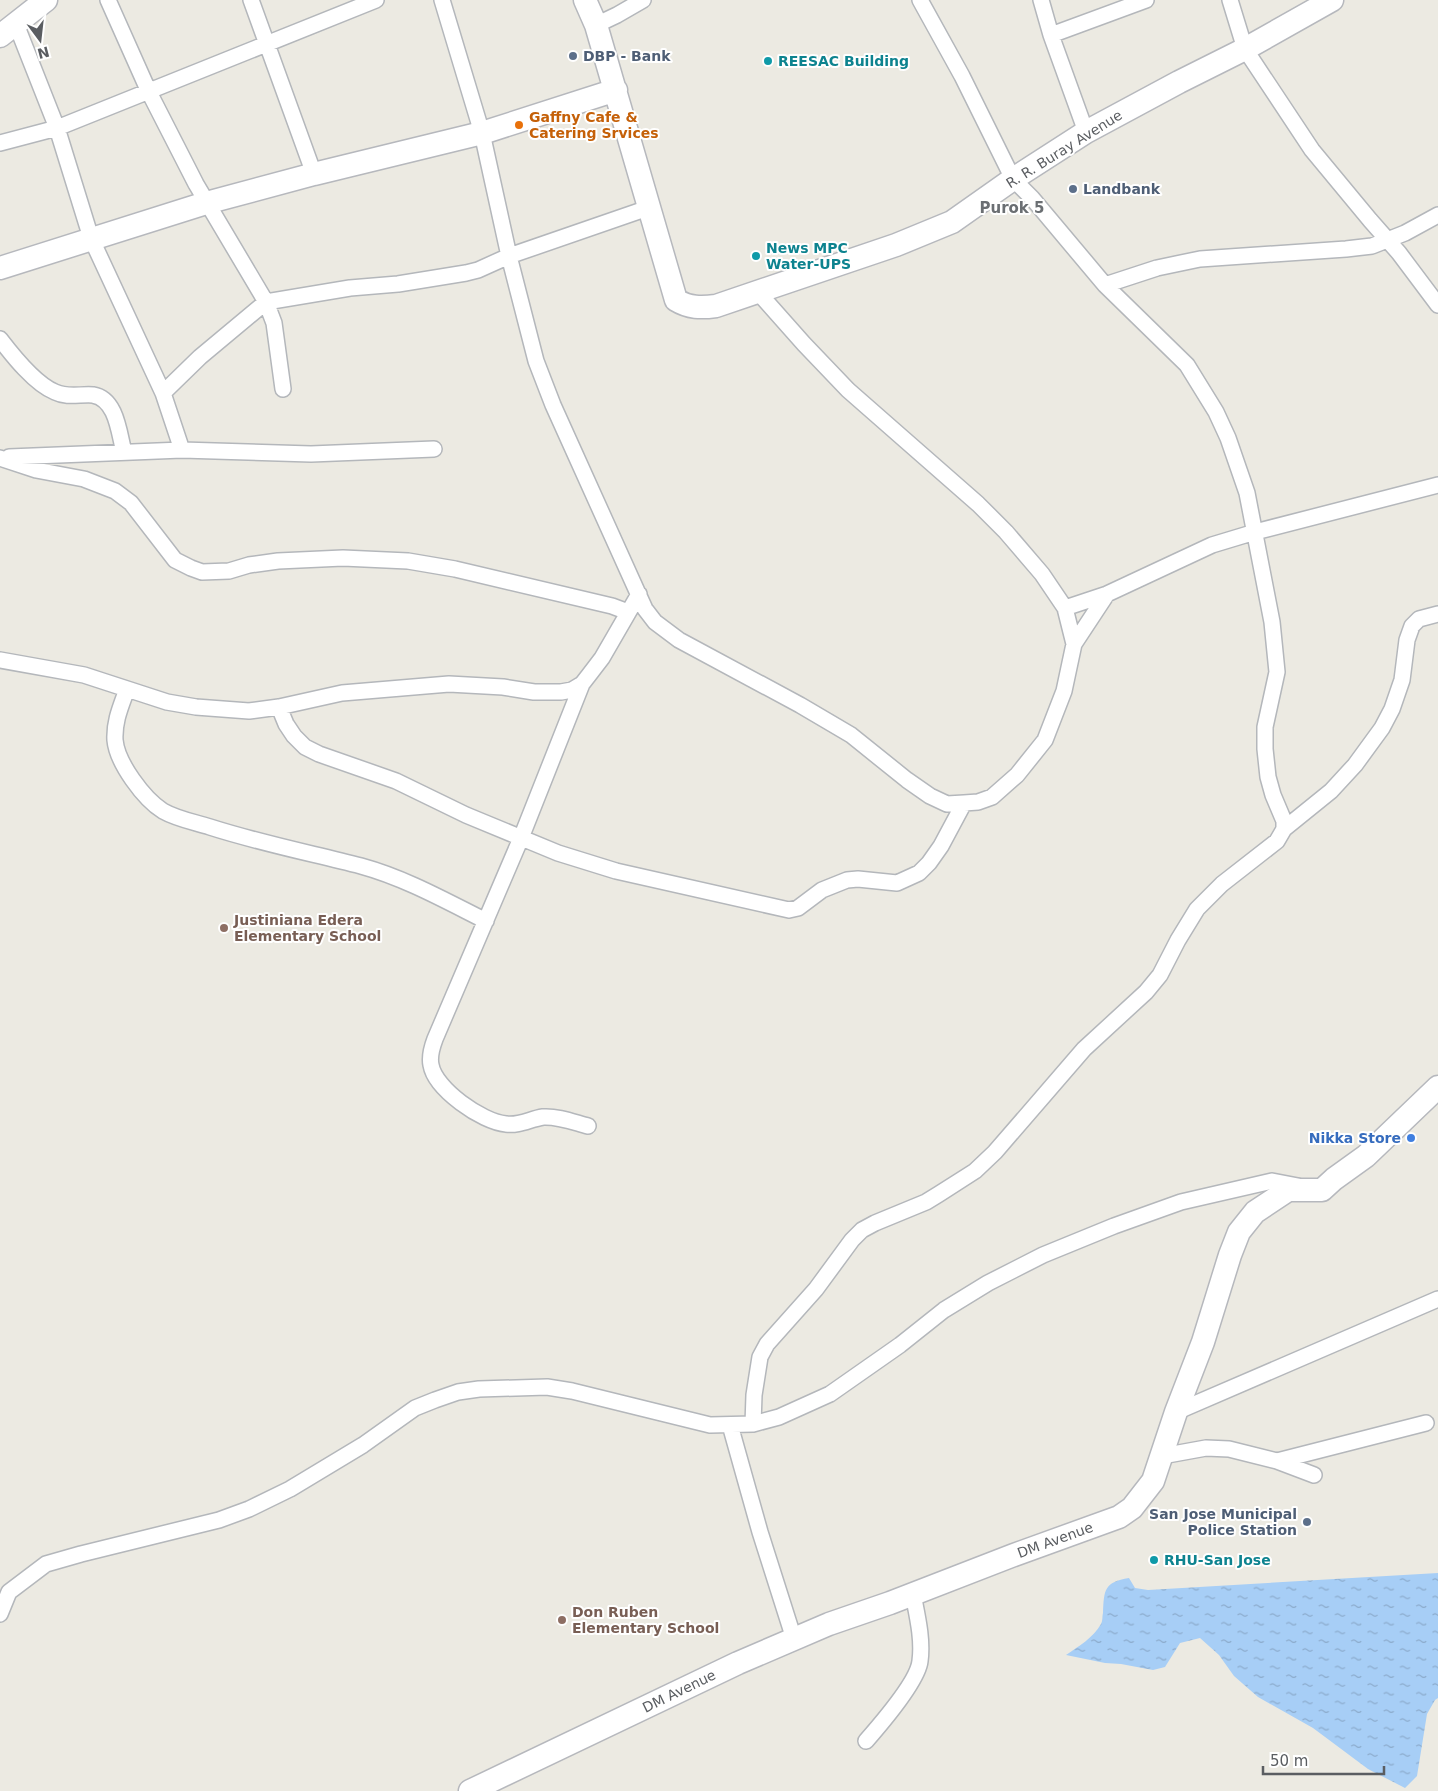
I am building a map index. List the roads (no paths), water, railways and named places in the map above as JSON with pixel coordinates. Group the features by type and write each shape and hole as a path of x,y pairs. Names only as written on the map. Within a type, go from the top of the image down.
{"street":[{"path":"46,0 8,30 57,128 91,238 163,393 182,450"},
{"path":"108,0 149,92 206,203 266,302 274,323 283,389"},
{"path":"251,0 314,174"},
{"path":"0,143 57,128 376,0"},
{"path":"442,0 482,133 509,256 536,361 546,388 645,609 655,622 679,640 825,719 850,735 930,796 947,804 964,803 978,802 992,797 1017,775 1045,740 1064,691 1074,644 1107,594"},
{"path":"163,393 200,357 266,302 350,288 398,284 466,273 478,270 509,256 648,208 616,90 596,24 585,0"},
{"path":"596,24 617,15 643,0"},
{"path":"920,0 962,76 1013,179 1032,198 1105,285 1187,365 1207,396 1228,438 1247,493 1264,573 1276,649 1277,672 1265,727 1266,763 1273,795 1284,821 1284,829"},
{"path":"1041,0 1051,35 1086,132"},
{"path":"1051,35 1146,0"},
{"path":"1230,0 1245,48 1312,150 1400,253 1438,305"},
{"name":"R. R. Buray Avenue","path":"648,208 676,300 693,307 716,306 896,245 952,222 1013,179 1086,132 1332,0"},
{"path":"0,268 206,203 314,174 482,133 616,90"},
{"path":"1105,285 1157,268 1200,259 1346,250 1372,246 1438,215"},
{"path":"757,291 848,390 971,498 1006,532 1042,574 1065,608 1074,644"},
{"path":"0,339 20,363 43,385 55,393 79,396 93,395 102,399 110,406 115,417 124,452"},
{"path":"0,458 182,450 311,454 434,449"},
{"path":"0,458 36,470 84,479 116,491 131,503 175,560 202,572 229,571 278,562 343,558 408,561 463,571 612,606 628,612"},
{"path":"1065,608 1107,594 1212,545 1255,532 1438,485"},
{"path":"588,1126 554,1117 541,1117 514,1125 491,1121 481,1117 451,1094 438,1080 431,1067 430,1056 435,1039 522,838 582,684 602,658 639,594"},
{"path":"754,1424 754,1395 760,1357 767,1344 816,1289 852,1240 862,1230 926,1202 975,1171 995,1152 1084,1049 1146,992 1160,975 1197,909 1222,884 1277,841 1284,829 1331,791 1355,765 1382,728 1392,709 1402,680 1407,640 1412,626 1419,619 1438,614"},
{"path":"0,660 84,675 167,702 196,707 249,711 342,693 449,684 502,687 549,693 572,690 582,684"},
{"path":"127,689 115,722 115,741 119,755 141,790 151,802 165,812 178,818 253,841 363,867 414,886 486,921"},
{"path":"279,706 286,724 305,747 319,754 396,781 466,815 558,853 616,871 788,910 798,908 822,890 847,880 897,882 919,873 941,846 964,803"},
{"path":"0,1614 9,1592 46,1564 219,1520 249,1509 290,1489 363,1445 415,1408 458,1392 504,1387 547,1387 572,1390 710,1425 754,1424 779,1417 830,1394 900,1345 944,1310 988,1283 1043,1255 1114,1226 1181,1202 1272,1181 1322,1190 1366,1156 1438,1087"},
{"name":"DM Avenue","path":"470,1791 738,1662 829,1624 1118,1516 1132,1508 1153,1481 1176,1412 1203,1342 1239,1232 1255,1212 1288,1190 1322,1190"},
{"path":"1176,1412 1438,1299"},
{"path":"1277,1461 1426,1423"},
{"path":"730,1425 760,1532 794,1639"},
{"path":"1162,1456 1206,1448 1229,1449 1277,1461 1314,1475"},
{"path":"866,1741 886,1719 905,1692 920,1662 919,1626 913,1594"}],"water":[{"path":"1438,1573 1438,1698 1427,1714 1417,1776 1405,1788 1368,1769 1313,1728 1258,1697 1234,1676 1219,1655 1200,1638 1180,1643 1165,1667 1153,1670 1066,1655 1098,1629 1102,1621 1107,1588 1115,1582 1129,1578 1135,1588 1148,1590"}],"place":[{"name":"DBP - Bank","path":"573,56"},
{"name":"REESAC Building","path":"768,61"},
{"name":"Gaffny Cafe & Catering Srvices","path":"519,125"},
{"name":"Landbank","path":"1073,189"},
{"name":"News MPC Water-UPS","path":"756,256"},
{"name":"Justiniana Edera Elementary School","path":"224,928"},
{"name":"Nikka Store","path":"1411,1138"},
{"name":"San Jose Municipal Police Station","path":"1307,1522"},
{"name":"RHU-San Jose","path":"1154,1560"},
{"name":"Don Ruben Elementary School","path":"562,1620"}],"district":[{"name":"Purok 5","path":"1012,208"}]}
